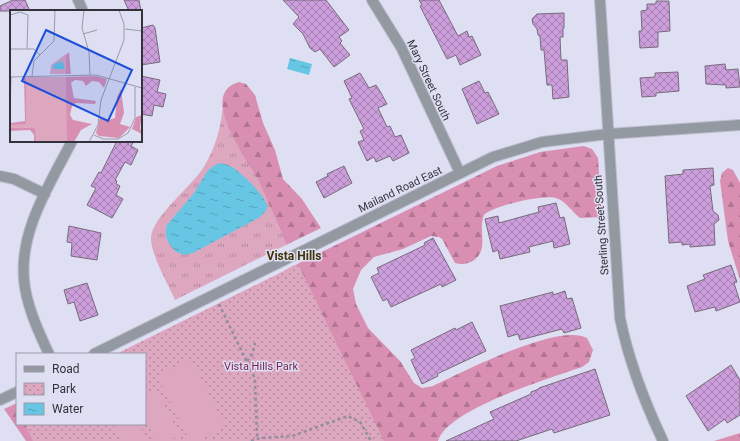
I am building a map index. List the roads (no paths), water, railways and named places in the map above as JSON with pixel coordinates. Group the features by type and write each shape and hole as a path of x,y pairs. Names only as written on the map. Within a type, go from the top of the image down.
{"street":[{"path":"78,0 83,10"},
{"name":"Mary Street South","path":"372,0 401,47 460,173"},
{"name":"Sterling Street South","path":"600,0 620,318 626,347 635,377 663,441"},
{"name":"Mailand Road East","path":"96,353 493,157 524,146 567,138 608,134 740,125"},
{"path":"49,353 29,304 23,270 28,238 34,218 71,142"},
{"path":"0,176 14,179 45,194"},
{"path":"0,400 16,392"}],"water":[{"path":"290,58 312,64 309,75 287,69"},
{"path":"217,164 224,164 234,168 245,178 263,197 267,207 266,210 260,217 193,253 185,255 176,252 166,237 167,225 194,193 208,170"}],"district":[{"name":"Vista Hills","path":"294,256"}],"park label":[{"name":"Vista Hills Park","path":"261,366"}]}
